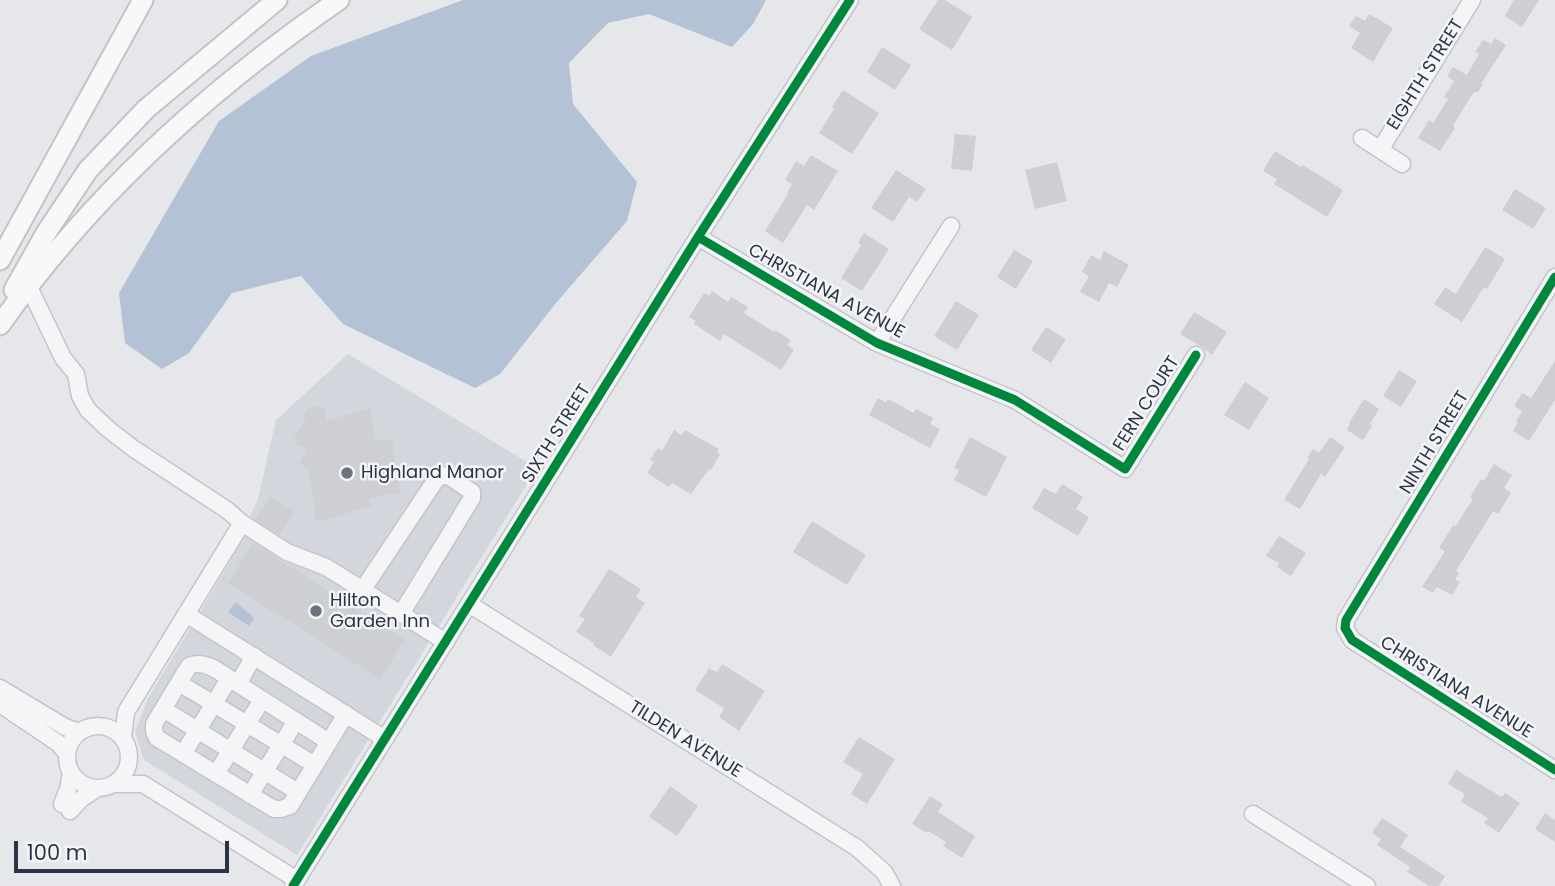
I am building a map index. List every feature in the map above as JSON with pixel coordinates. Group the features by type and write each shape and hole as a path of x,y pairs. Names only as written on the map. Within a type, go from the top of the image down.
{"main road":[{"path":"56,160 144,0"},
{"path":"0,260 6,236 56,160 152,0"},
{"path":"0,315 46,233 88,170 146,109 277,0"},
{"path":"0,325 75,231 175,129 250,66 338,0"}],"street":[{"name":"SIXTH STREET","path":"295,883 698,237 850,0"},
{"name":"EIGHTH STREET","path":"1380,150 1472,0"},
{"path":"1362,138 1402,164"},
{"path":"877,343 951,226"},
{"name":"CHRISTIANA AVENUE","path":"698,237 877,343 1015,400 1125,469"},
{"name":"NINTH STREET","path":"1345,628 1346,620 1555,277"},
{"path":"29,287 63,358 76,374 80,396 88,410 108,429 287,552 326,567 446,642"},
{"name":"FERN COURT","path":"1125,469 1196,355"},
{"path":"363,589 437,478 447,475 472,492 472,498 401,614"},
{"path":"122,737 126,712 242,523"},
{"name":"TILDEN AVENUE","path":"469,604 857,848 884,872 892,886"},
{"path":"186,614 385,739"},
{"name":"CHRISTIANA AVENUE","path":"1345,628 1352,640 1555,770"},
{"path":"183,754 214,704 254,656"},
{"path":"329,742 205,663 189,666 154,724 157,738 275,809 281,809 290,806 298,792 315,765 329,742 346,714"},
{"path":"179,683 315,765"},
{"path":"0,688 65,727 79,732"},
{"path":"216,774 262,700"},
{"path":"0,704 58,743 67,754"},
{"path":"163,709 298,792"},
{"path":"126,712 105,726 79,732 69,745 67,764 77,781 86,787 106,788 123,776 130,757"},
{"path":"250,794 296,721"},
{"path":"105,726 115,730 128,746 130,757 144,785"},
{"path":"71,773 66,808 96,789"},
{"path":"116,783 144,785 295,883"},
{"path":"1254,814 1367,886"}],"shaded area":[{"path":"348,354 537,468 297,855 144,760 135,732 148,698 230,562 258,499 276,420"}],"water":[{"path":"463,0 766,0 753,24 732,47 649,14 608,23 569,63 573,104 637,182 627,221 556,303 500,374 475,388 343,324 301,276 232,293 189,353 162,369 125,343 119,293 219,121 311,56"},
{"path":"236,602 254,618 249,626 228,612"}],"building":[{"path":"938,0 945,0 972,17 952,50 919,29"},
{"path":"1514,0 1539,0 1522,27 1505,16"},
{"path":"1369,14 1393,28 1373,62 1351,48 1360,33 1349,26 1356,16 1365,21"},
{"path":"1495,38 1506,45 1481,84 1483,85 1478,92 1473,93 1440,151 1418,138 1429,120 1433,123 1448,99 1444,97 1454,81 1447,76 1453,67 1467,75 1479,54 1475,52 1483,40 1491,44"},
{"path":"882,47 911,65 895,90 867,72"},
{"path":"843,90 879,113 852,154 819,133"},
{"path":"955,134 976,136 972,171 951,169"},
{"path":"1275,151 1343,190 1327,217 1274,184 1277,179 1263,171"},
{"path":"811,155 838,171 814,210 807,205 783,243 765,231 788,194 792,184 785,180 796,161 804,166"},
{"path":"1057,162 1067,201 1035,209 1025,170"},
{"path":"896,170 926,189 917,202 909,197 893,222 871,208"},
{"path":"1515,189 1546,208 1533,229 1502,210"},
{"path":"864,233 889,249 862,291 841,278 861,245 858,242"},
{"path":"1485,247 1505,259 1462,322 1434,304 1445,287 1456,294"},
{"path":"1014,250 1033,261 1016,289 997,277"},
{"path":"1104,251 1129,265 1117,287 1109,283 1099,302 1080,292 1089,276 1082,272 1091,255 1100,260"},
{"path":"712,291 728,302 731,297 748,307 744,313 791,340 787,345 794,350 781,370 724,334 720,341 694,324 696,321 689,317 704,293 709,296"},
{"path":"956,301 979,315 957,350 934,336"},
{"path":"1194,312 1227,332 1212,355 1180,334"},
{"path":"1046,327 1066,339 1051,363 1031,350"},
{"path":"1555,361 1555,400 1529,441 1513,431 1522,411 1514,406 1522,393 1531,398"},
{"path":"1399,370 1417,381 1401,407 1383,396"},
{"path":"1245,382 1269,398 1249,430 1224,415"},
{"path":"878,398 886,402 888,399 914,413 916,409 933,418 930,424 940,429 930,448 869,415"},
{"path":"1364,399 1379,409 1363,440 1347,430"},
{"name":"Highland Manor","path":"318,406 325,410 326,421 370,408 376,441 392,439 400,493 369,498 371,506 316,522 309,469 300,463 307,450 295,444 297,440 294,437 306,419 304,416 309,408"},
{"path":"674,430 682,435 685,430 719,449 717,452 720,454 711,470 709,469 691,494 672,483 669,487 647,473 654,462 650,460 658,448 662,451"},
{"path":"970,437 1007,457 986,497 954,480 959,470 954,468"},
{"path":"1330,437 1345,447 1325,477 1321,474 1300,509 1284,500 1313,449 1319,453"},
{"path":"1494,464 1512,475 1504,488 1511,493 1498,514 1493,511 1456,571 1459,573 1455,579 1460,582 1452,595 1437,587 1433,593 1422,587 1445,551 1439,548 1473,499 1470,497 1481,479 1484,481"},
{"path":"1062,484 1083,497 1076,509 1089,517 1078,536 1032,508 1044,488 1056,494"},
{"path":"271,497 294,511 279,535 256,519"},
{"path":"812,521 866,555 847,585 793,552"},
{"path":"1279,536 1306,553 1291,576 1277,567 1279,563 1266,556"},
{"name":"Hilton Garden Inn","path":"253,543 405,640 380,679 228,583"},
{"path":"609,569 641,589 636,597 645,603 611,657 576,632 585,619 579,616"},
{"path":"722,664 765,691 739,731 719,717 724,708 695,690 709,668 717,672"},
{"path":"859,737 895,759 867,804 851,794 863,774 843,762"},
{"path":"1456,770 1502,797 1505,793 1520,803 1499,833 1484,823 1488,818 1461,802 1465,794 1448,784"},
{"path":"670,786 698,806 677,836 649,817"},
{"path":"930,796 943,804 938,812 975,836 962,858 943,846 946,842 912,824"},
{"path":"1545,813 1555,820 1555,842 1535,829"},
{"path":"1382,818 1408,835 1400,847 1445,876 1439,886 1429,886 1407,872 1410,867 1377,845 1381,839 1372,833"}],"cycle path":[{"path":"293,886 698,237 850,0"},
{"path":"698,237 877,343 1015,400 1125,469 1196,355"},
{"path":"1555,277 1346,620 1345,628 1352,640 1555,770"}],"place":[{"name":"Highland Manor","path":"347,473"},
{"name":"Hilton Garden Inn","path":"316,611"}]}
